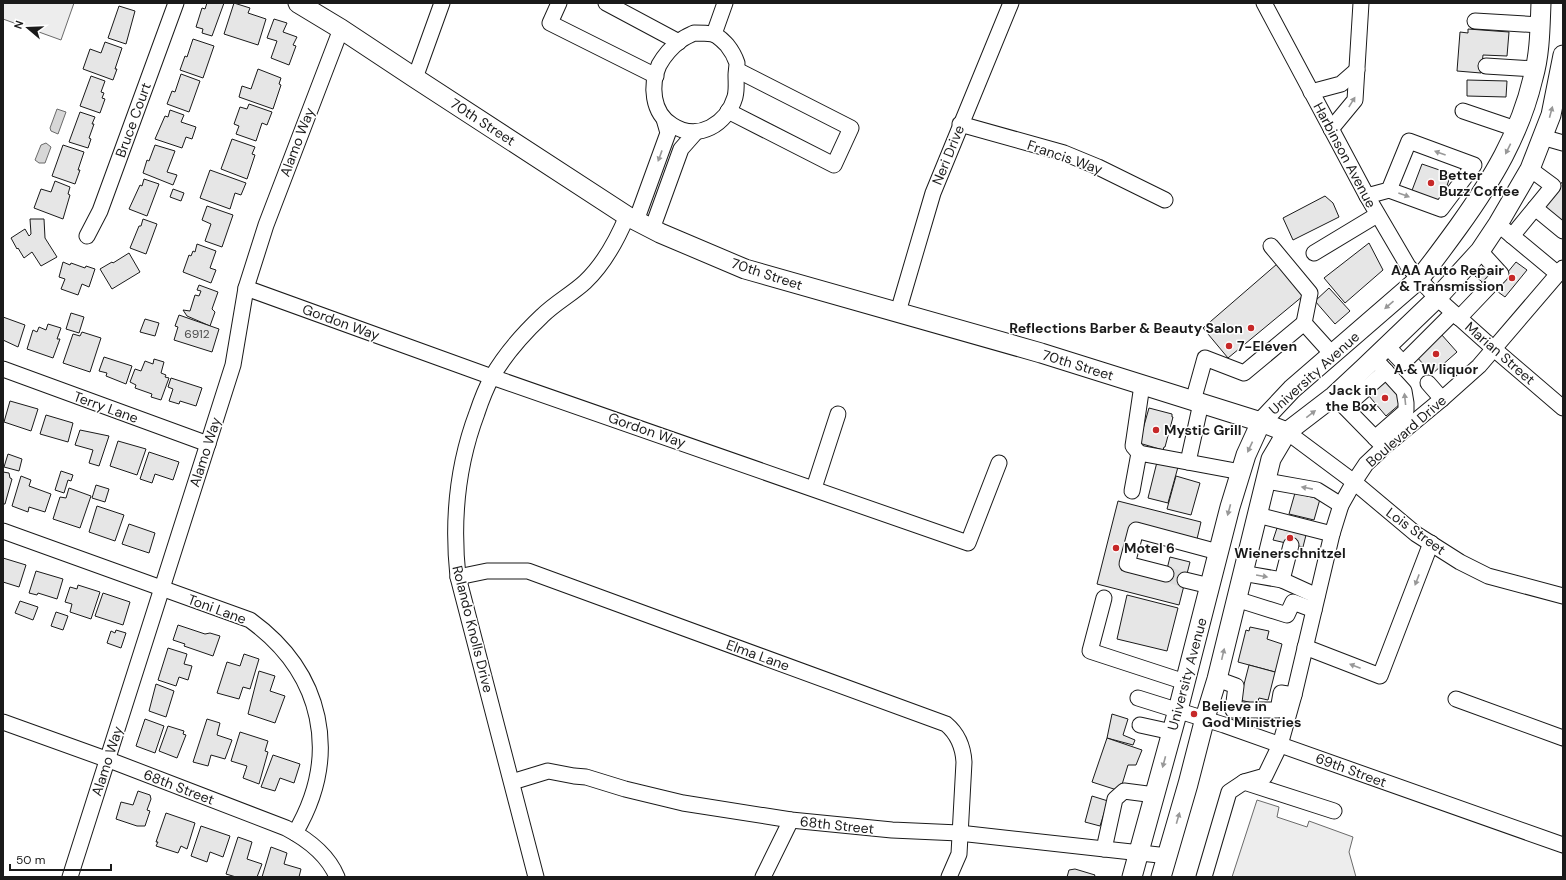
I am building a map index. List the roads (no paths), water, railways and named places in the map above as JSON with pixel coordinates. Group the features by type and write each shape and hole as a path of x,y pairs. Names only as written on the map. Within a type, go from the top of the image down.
{"main road":[{"name":"70th Street","path":"298,3 341,29 638,222 745,269 1041,353 1261,422 1287,432"},
{"name":"University Avenue","path":"1132,877 1178,710 1218,552 1246,455 1261,422 1292,389 1419,279 1431,266 1481,195 1508,148 1526,104 1538,53 1541,3"},
{"name":"University Avenue","path":"1161,877 1217,679 1271,459 1287,432 1340,402 1382,358 1410,324 1437,298 1480,251 1505,230 1551,115 1562,64"}],"street":[{"name":"Bruce Court","path":"87,236 100,211 176,3"},
{"path":"415,78 442,3"},
{"path":"559,3 550,23 656,76"},
{"path":"606,3 679,42"},
{"path":"714,34 724,3"},
{"name":"Neri Drive","path":"898,312 933,193 960,124 1011,3"},
{"name":"Harbinson Avenue","path":"1264,3 1377,215 1402,256 1419,279 1437,298"},
{"path":"1331,129 1355,100 1361,3"},
{"path":"1475,21 1540,25"},
{"name":"Alamo Way","path":"70,877 233,365 246,288 266,225 341,29"},
{"path":"638,222 668,133 654,94 656,76 664,58 682,38 694,33 714,34 732,51 737,64 737,86 735,97 728,112 720,123 712,128 696,132 679,129 664,119"},
{"path":"1486,66 1535,69"},
{"path":"728,112 834,165 851,128 736,70"},
{"path":"1311,92 1341,84 1357,70"},
{"path":"1463,111 1516,129"},
{"name":"Francis Way","path":"960,124 1064,153 1098,167 1165,200"},
{"path":"638,222 682,149 696,132"},
{"path":"1542,137 1563,144"},
{"path":"1389,190 1409,141 1474,164 1493,175"},
{"path":"1367,196 1389,190 1441,209 1474,164"},
{"path":"1530,169 1553,186 1535,208 1505,230 1561,271"},
{"path":"1535,208 1563,231"},
{"path":"1314,253 1377,215"},
{"name":"Rolando Knolls Drive","path":"536,877 458,577 455,524 461,465 473,423 492,377 514,347 538,319 585,282 596,270 614,244 638,222"},
{"path":"1188,462 1205,358 1244,374 1304,323 1310,294 1271,246"},
{"path":"1382,358 1403,363 1426,340 1501,274 1480,251"},
{"name":"Boulevard Drive","path":"1244,782 1266,776 1280,744 1294,695 1332,534 1341,505 1354,482 1379,442 1442,399 1479,366 1561,271"},
{"name":"Gordon Way","path":"246,288 492,377 814,488 968,543 999,464"},
{"name":"Marian Street","path":"1437,298 1563,408"},
{"path":"1304,323 1332,354"},
{"path":"1410,324 1426,340"},
{"path":"1340,402 1379,442 1406,411 1404,391 1382,358"},
{"name":"Terry Lane","path":"3,369 208,444"},
{"path":"1428,383 1442,399"},
{"path":"1142,385 1133,446 1139,453 1241,472"},
{"path":"814,488 838,414"},
{"name":"Lois Street","path":"1287,432 1354,482 1416,534 1460,562 1488,576 1563,596"},
{"path":"1132,491 1139,453"},
{"path":"1266,480 1317,490 1341,505"},
{"path":"1257,515 1294,534 1332,534"},
{"path":"1166,574 1127,564 1136,530 1218,552"},
{"name":"Toni Lane","path":"3,531 250,620 277,642 298,670 313,702 320,735 319,769 312,797 304,818 295,833"},
{"path":"1282,580 1294,534"},
{"path":"1305,646 1380,676 1431,543"},
{"name":"Elma Lane","path":"458,577 487,570 528,571 946,724 956,734 964,754 959,854 949,877"},
{"path":"1242,573 1282,580 1315,603"},
{"path":"1186,580 1210,586"},
{"path":"1104,598 1090,651 1185,682"},
{"path":"1236,599 1287,615 1293,602 1315,603"},
{"path":"1217,679 1236,686 1233,710 1278,710 1281,693 1294,695"},
{"name":"69th Street","path":"1138,698 1205,718 1563,845"},
{"path":"1456,699 1563,738"},
{"name":"68th Street","path":"3,722 279,825 311,843 334,869 337,877"},
{"path":"1140,725 1172,732"},
{"name":"68th Street","path":"512,782 548,771 586,777 625,789 683,803 791,820 892,830 959,833 1168,856"},
{"path":"1204,877 1229,792 1244,782 1334,811"},
{"path":"1104,849 1115,800 1124,791 1155,796"},
{"path":"763,877 791,820"}],"tunnel":[{"path":"1291,545 1294,532"},
{"path":"1166,574 1185,580"}],"place":[{"name":"Better Buzz Coffee","path":"1431,183"},
{"name":"AAA Auto Repair & Transmission","path":"1512,278"},
{"name":"Reflections Barber & Beauty Salon","path":"1251,328"},
{"name":"7-Eleven","path":"1229,346"},
{"name":"A & W liquor","path":"1436,354"},
{"name":"Jack in the Box","path":"1385,398"},
{"name":"Mystic Grill","path":"1156,430"},
{"name":"Wienerschnitzel","path":"1290,538"},
{"name":"Motel 6","path":"1116,548"},
{"name":"Believe in God Ministries","path":"1194,714"}]}
